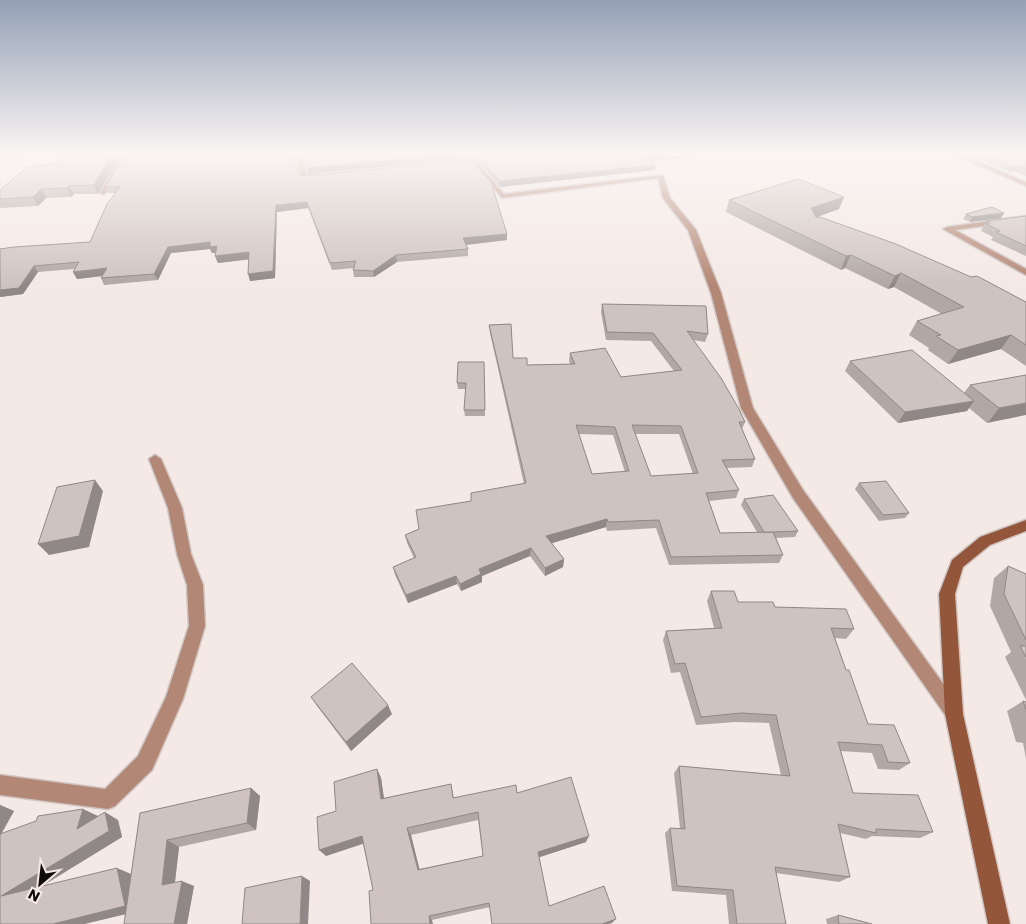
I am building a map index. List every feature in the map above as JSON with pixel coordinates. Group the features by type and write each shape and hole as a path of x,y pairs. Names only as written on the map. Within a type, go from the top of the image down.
{"main road":[{"path":"999,924 954,714 947,594 957,564 985,541 1026,525"}],"street":[{"path":"667,198 692,230 716,293 748,408 798,494 954,714"},
{"path":"1026,218 947,229 1026,272"},
{"path":"0,785 108,799 145,763 174,699 197,626 195,585 184,554 175,508 155,460"}],"building":[{"path":"111,198 496,198 507,234 463,238 468,249 396,255 373,271 353,270 356,261 330,263 307,202 276,205 273,271 248,274 249,252 215,256 217,246 210,247 210,242 168,247 154,274 101,278 107,268 73,272 79,262 34,266 19,288 0,290 0,249 90,242"},
{"path":"735,198 841,198 811,208 816,217 896,244 971,277 977,276 1026,302 1026,345 1011,335 958,350 936,336 941,335 917,321 964,307 901,273 895,276 851,255 846,256 729,200"},
{"path":"992,207 1004,213 972,217 966,214"},
{"path":"1026,216 1026,246 996,232 1000,231 985,223 990,223 986,221"},
{"path":"602,304 706,306 708,334 687,331 721,378 739,409 745,422 739,422 755,459 722,460 739,490 706,493 720,533 773,532 783,555 671,557 659,520 608,522 607,519 546,536 564,559 545,568 531,548 479,569 481,574 460,584 456,576 406,595 393,567 416,557 405,535 419,529 416,510 471,501 471,493 526,483 489,325 511,324 513,358 527,358 527,365 575,364 570,353 605,348 621,377 682,370 653,333 607,332","holes":["576,425 615,427 629,471 592,474","632,425 681,426 698,473 651,476"]},
{"path":"912,350 974,401 905,412 850,361"},
{"path":"458,362 484,362 485,410 464,410 466,383 457,383"},
{"path":"1026,375 1026,403 999,408 970,385"},
{"path":"95,480 79,536 38,544 57,487"},
{"path":"886,481 909,513 883,515 859,483"},
{"path":"773,495 798,531 764,532 744,499"},
{"path":"1008,566 1026,574 1026,640 1004,594"},
{"path":"711,591 734,591 738,602 773,602 775,607 846,609 854,629 831,628 846,670 849,670 868,724 894,725 910,763 888,762 882,745 838,742 853,793 918,795 933,832 876,829 876,833 838,824 850,877 775,867 786,924 737,924 733,890 677,886 670,828 685,829 679,766 790,776 776,715 741,713 701,717 685,663 675,664 666,631 722,628"},
{"path":"1020,646 1026,646 1026,657"},
{"path":"352,663 388,705 346,742 311,697"},
{"path":"377,769 381,799 451,784 453,798 516,785 517,793 571,777 589,836 538,852 549,906 604,886 616,919 602,924 492,924 489,903 429,916 430,924 371,924 369,891 373,890 362,836 319,850 317,817 336,811 334,782","holes":["478,812 483,856 418,870 407,828"]},
{"path":"251,788 247,823 167,840 162,885 182,881 174,924 124,924 140,813"},
{"path":"83,809 77,829 105,812 109,831 1,896 117,868 125,906 53,924 0,924 0,834 36,821 38,816"},
{"path":"302,876 300,924 242,924 245,888"},
{"path":"838,915 872,924 839,924"}]}
